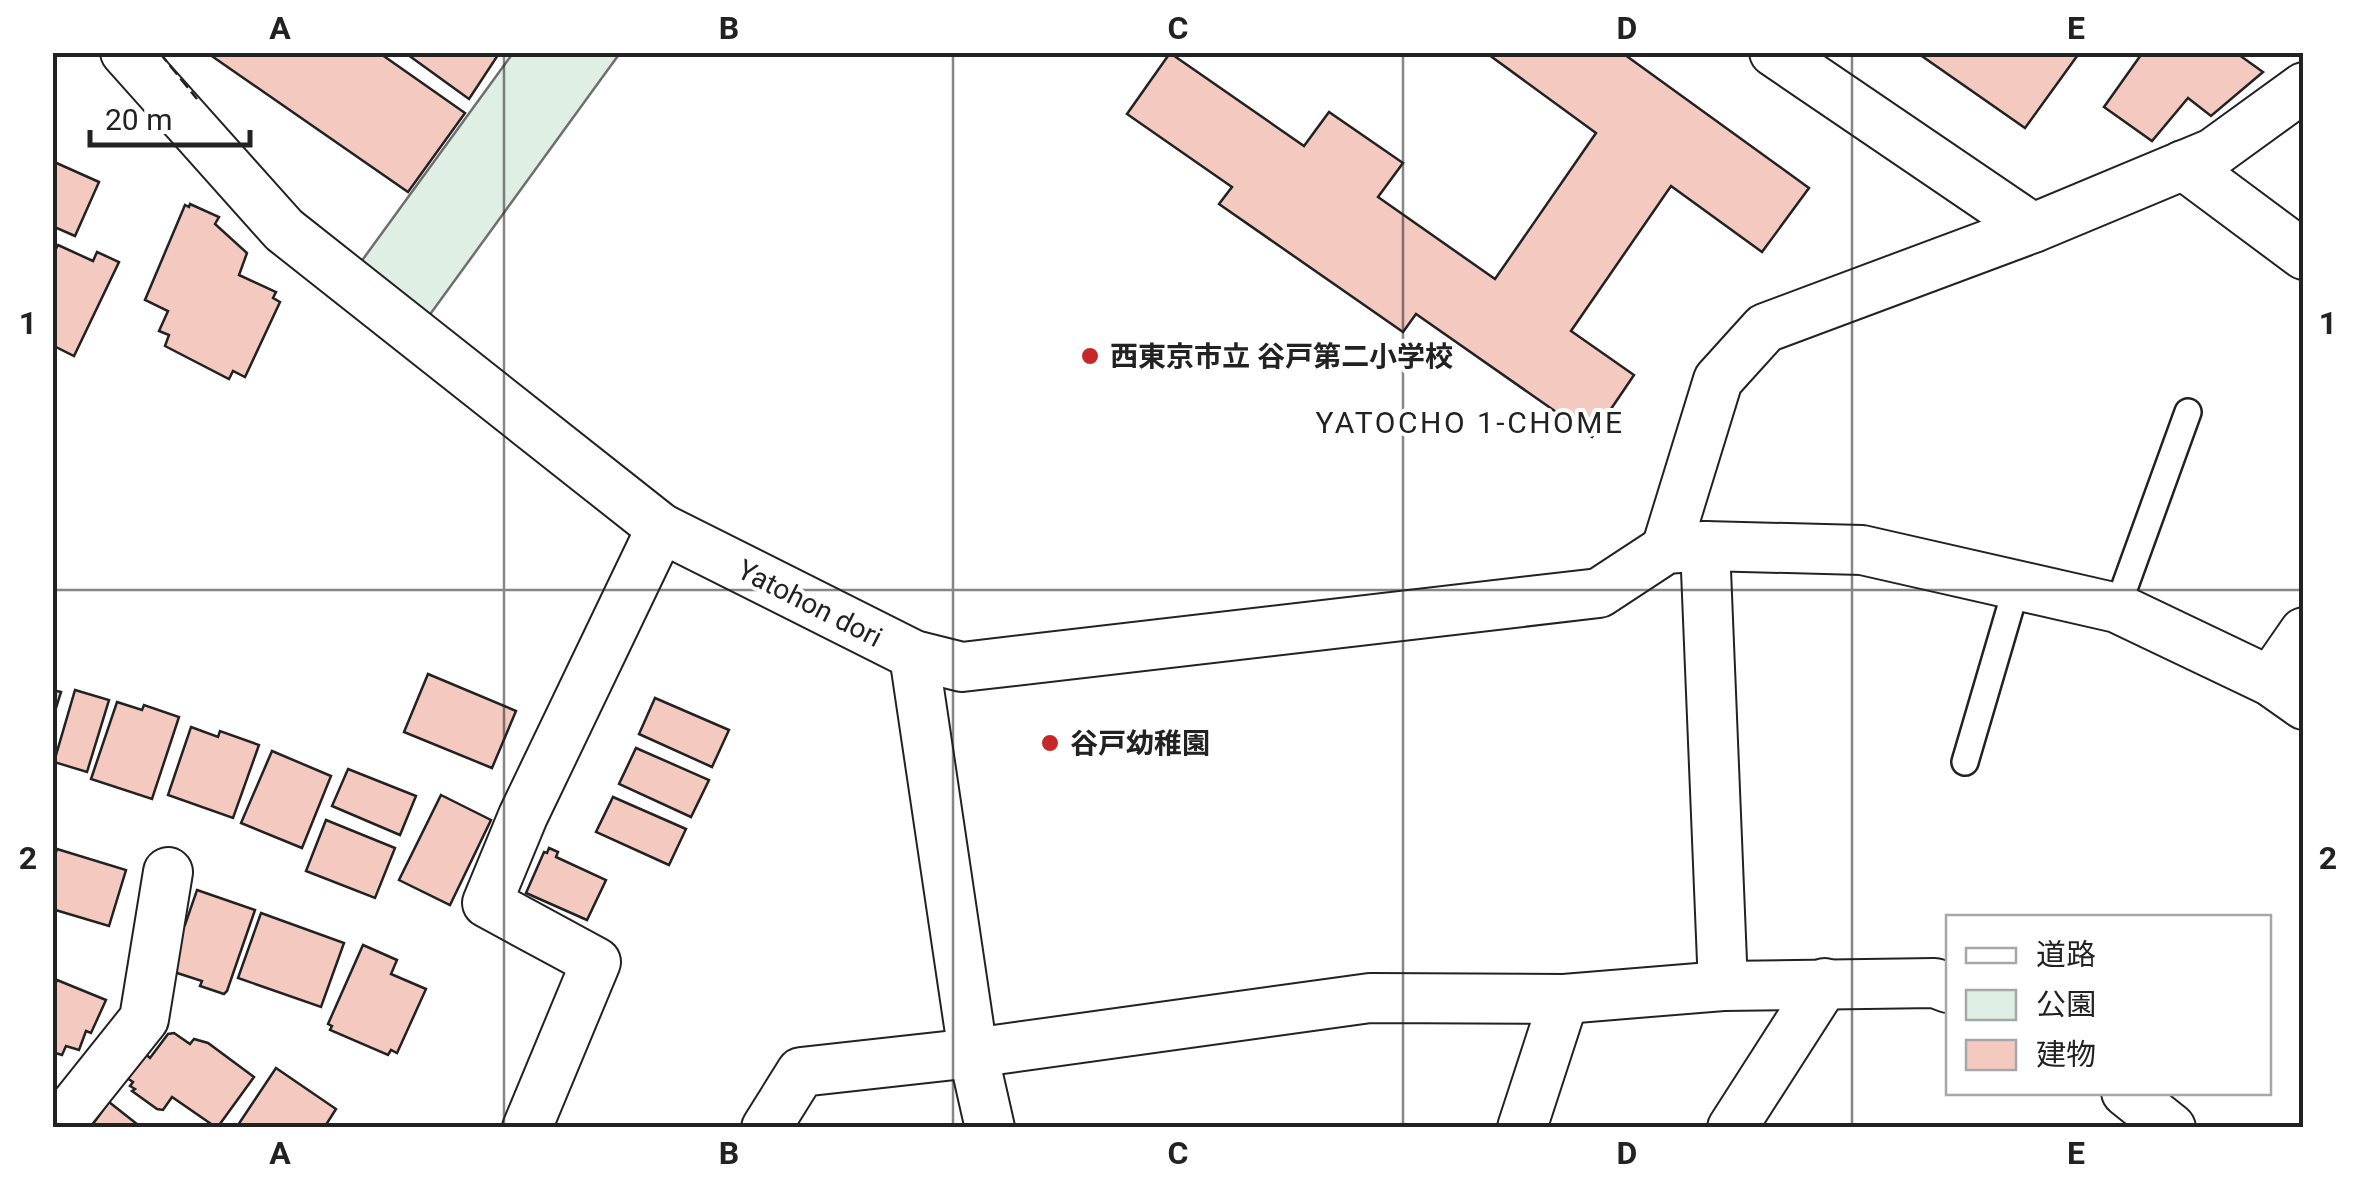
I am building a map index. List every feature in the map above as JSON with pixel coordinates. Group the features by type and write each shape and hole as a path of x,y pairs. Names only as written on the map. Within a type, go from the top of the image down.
{"street":[{"name":"Yatohon dori","path":"125,52 284,230 660,528 914,655 962,667 1599,593 1685,548"},
{"path":"1774,52 2033,228"},
{"path":"1723,986 1685,548 1718,380 1765,328 2033,228 2213,153 2304,86"},
{"path":"2183,166 2304,255"},
{"path":"527,1128 596,962 487,903 522,816 660,528"},
{"path":"1685,548 1862,550 2118,608 2287,693 2304,632"},
{"path":"914,655 972,1053 990,1128"},
{"path":"58,1128 144,1019 168,872"},
{"path":"1732,1128 1825,983"},
{"path":"766,1128 801,1072 972,1053 1370,998 1564,999 1723,986 1825,983 1934,983 1946,987"},
{"path":"1522,1128 1564,999"},
{"path":"2130,1095 2171,1128"}],"lane":[{"path":"2118,608 2188,412"},
{"path":"1965,762 2017,585"}],"green space":[{"path":"513,53 620,53 426,320 358,266"}],"building":[{"path":"206,52 378,52 465,113 408,192"},
{"path":"404,52 500,52 469,99"},
{"path":"1485,52 1621,52 1809,188 1762,252 1671,186 1571,331 1634,375 1592,437 1416,314 1403,332 1219,204 1232,187 1127,114 1170,53 1304,146 1329,112 1403,163 1378,197 1495,279 1596,133"},
{"path":"1916,52 2080,52 2025,128"},
{"path":"2143,52 2235,52 2263,72 2211,116 2188,98 2152,141 2104,107"},
{"path":"52,161 99,182 75,236 52,226"},
{"path":"185,205 219,217 215,224 247,253 239,275 276,292 273,298 280,302 245,377 233,371 229,379 165,346 169,335 159,331 168,311 145,300"},
{"path":"58,245 93,261 97,252 119,262 74,356 52,345 52,256"},
{"path":"428,674 516,711 492,768 404,732"},
{"path":"52,690 61,692 52,721"},
{"path":"75,690 109,700 87,772 54,762"},
{"path":"655,698 729,730 712,767 639,734"},
{"path":"117,702 142,710 144,705 179,717 152,799 91,779"},
{"path":"191,727 218,737 220,731 259,745 233,818 168,795"},
{"path":"636,748 709,780 691,817 619,784"},
{"path":"272,751 331,776 302,848 241,823"},
{"path":"348,769 416,796 400,835 332,806"},
{"path":"441,795 491,820 450,905 399,880"},
{"path":"613,797 686,829 669,865 596,832"},
{"path":"326,820 395,848 375,898 306,871"},
{"path":"549,848 558,852 556,857 606,880 587,920 526,893"},
{"path":"57,849 126,870 109,926 52,909 52,866"},
{"path":"197,890 255,910 224,994 200,986 202,981 171,971 174,921 185,925"},
{"path":"261,913 344,943 321,1007 238,978"},
{"path":"363,945 397,960 391,974 426,989 397,1053 391,1050 388,1055 330,1030 332,1026 328,1024"},
{"path":"57,980 106,1000 79,1050 66,1046 62,1055 52,1052 52,991"},
{"path":"174,1033 190,1044 194,1039 208,1043 254,1077 217,1128 172,1097 163,1110 157,1109 132,1091 133,1082 124,1076 142,1051 150,1058 168,1034"},
{"path":"276,1068 336,1109 324,1128 236,1128"},
{"path":"109,1102 142,1128 90,1128"}],"fence":[{"path":"159,52 197,99"}],"place":[{"name":"西東京市立 谷戸第二小学校","path":"1090,356"},
{"name":"谷戸幼稚園","path":"1050,743"}],"district":[{"name":"YATOCHO 1-CHOME","path":"1470,423"}]}
